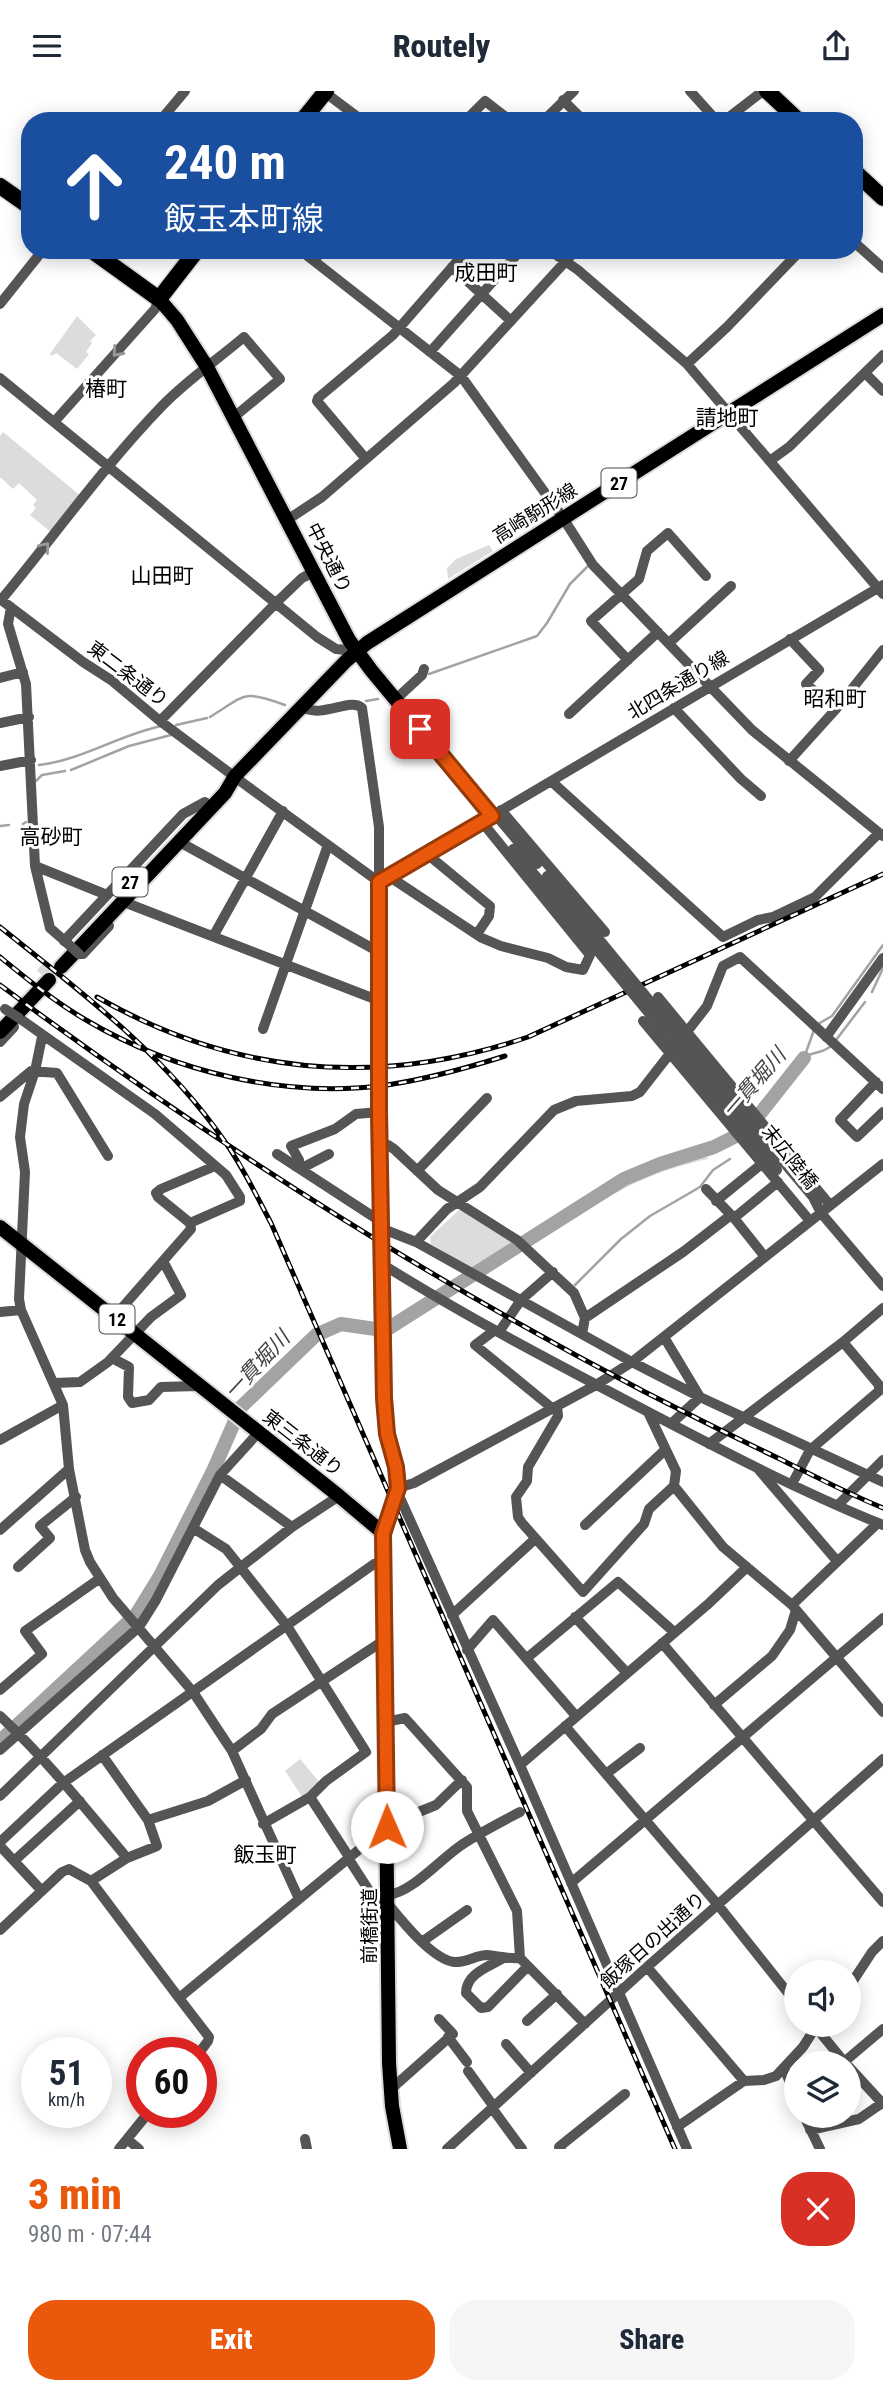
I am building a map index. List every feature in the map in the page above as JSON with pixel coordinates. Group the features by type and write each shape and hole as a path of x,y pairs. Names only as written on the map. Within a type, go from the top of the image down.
{"highway":[{"path":"765,91 789,112"},
{"path":"309,112 325,92"},
{"path":"863,185 883,198"},
{"path":"2,191 21,202"},
{"path":"103,259 159,299 190,259"}],"main road":[{"name":"中央通り","path":"159,299 181,326 207,367 356,651 492,816"},
{"name":"高崎駒形線","path":"58,964 212,806 235,776 356,651 883,315"},
{"path":"383,1534 397,1491 385,1424 379,952 385,878 492,816"},
{"path":"0,1032 45,977 1,1010"},
{"name":"東三条通り","path":"0,1227 339,1496 383,1534"},
{"name":"前橋街道","path":"383,1534 390,2091 400,2149"}],"street":[{"path":"168,112 185,91"},
{"path":"552,112 574,91"},
{"path":"690,91 709,112"},
{"path":"736,112 765,91"},
{"path":"325,92 351,112"},
{"path":"563,100 575,112"},
{"path":"474,112 485,101 500,112"},
{"path":"863,250 883,268"},
{"path":"0,304 36,259"},
{"path":"366,459 317,401 343,375 400,328 459,259"},
{"path":"430,352 513,259"},
{"path":"687,364 792,259"},
{"path":"313,260 461,376 563,518 593,565 752,730 881,834 816,897 723,937 551,781"},
{"path":"287,520 311,505 461,376 565,260 687,364 881,589"},
{"path":"452,267 510,321"},
{"path":"55,421 155,309 159,299"},
{"path":"212,806 185,845 85,952 79,954 50,928 35,866 29,717 23,672 4,604 109,467 163,405 190,379 244,337 280,379 234,417"},
{"path":"771,460 789,447 883,355"},
{"path":"865,373 883,391"},
{"path":"1,380 55,421 317,637 336,649 356,651"},
{"path":"628,660 591,621 639,579 649,554 668,533 692,554 706,576"},
{"path":"160,721 276,603 302,578 314,572"},
{"path":"668,643 731,586"},
{"name":"北四条通り線","path":"492,816 790,639 881,589"},
{"name":"東二条通り","path":"4,604 111,680 160,721 328,845 385,878 396,881 477,934 501,946 583,970 590,955 545,881"},
{"path":"569,714 658,632"},
{"path":"790,639 819,670 806,684 836,709"},
{"path":"789,761 836,709 883,650"},
{"path":"396,699 422,675 424,669"},
{"path":"0,678 23,672"},
{"path":"302,707 314,712 354,704 362,708 385,878"},
{"path":"674,708 741,779 761,796"},
{"path":"0,723 29,717"},
{"path":"0,766 31,760"},
{"path":"65,941 179,819 212,806"},
{"path":"214,935 283,811"},
{"path":"492,816 545,881 605,932"},
{"name":"末広陸橋","path":"492,816 499,819 545,881 750,1129 813,1197 821,1213"},
{"path":"185,845 379,952"},
{"path":"263,1029 328,845"},
{"path":"427,854 490,906 489,916 477,934"},
{"path":"35,866 107,895"},
{"path":"129,904 380,1002"},
{"path":"416,1242 456,1202 481,1187 554,1110 576,1101 636,1095 707,1006 723,966 740,957 880,1086 841,1121 857,1137 883,1112"},
{"path":"826,1037 883,958"},
{"path":"658,996 686,1032 750,1129 763,1163 810,1221"},
{"path":"1,1010 20,1019 155,1114 226,1175 240,1197 240,1202 190,1223"},
{"path":"0,1042 20,1019"},
{"path":"643,1020 671,1054 830,1205"},
{"path":"42,1037 24,1104 21,1129 24,1172 19,1299 21,1310 64,1405 69,1469 85,1550 99,1579 193,1692 232,1751 299,1899"},
{"path":"0,1097 31,1071 57,1073 108,1156"},
{"path":"418,1171 487,1098"},
{"path":"298,1167 299,1160 291,1146 335,1129 356,1114 379,1112"},
{"path":"381,1145 394,1149 438,1190 521,1243 553,1272 574,1293 585,1318 582,1334"},
{"path":"277,1154 383,1226 632,1362 742,1418 883,1482"},
{"path":"298,1167 329,1154"},
{"path":"716,1201 763,1163"},
{"path":"687,2149 397,1491 596,1385 632,1362 883,1164"},
{"path":"114,1317 191,1229 190,1223 156,1193 215,1166"},
{"path":"585,1318 683,1252 778,1182"},
{"path":"706,1189 765,1257"},
{"path":"821,1213 883,1286"},
{"path":"54,1383 80,1382 113,1358 151,1317 181,1295 163,1261"},
{"path":"382,1266 596,1385 709,1444 880,1524 852,1545 847,1554 836,1561 794,1607 790,1630 772,1656 714,1706"},
{"path":"553,1272 521,1300 497,1331 475,1345 554,1407 558,1416 528,1467 527,1481 516,1497 518,1517 593,1603"},
{"path":"709,1444 843,1342 883,1308"},
{"path":"0,1312 21,1310"},
{"path":"663,1337 700,1397"},
{"path":"792,1484 810,1450 881,1393 879,1385 843,1342"},
{"path":"113,1358 129,1367 128,1397 132,1403 149,1400 161,1387 199,1385"},
{"path":"671,1424 700,1397"},
{"path":"0,1440 64,1405"},
{"path":"583,1593 644,1524 649,1509 674,1486 676,1471 648,1412"},
{"path":"0,1751 15,1730 135,1622 193,1528 220,1475 258,1433"},
{"path":"585,1525 665,1450"},
{"path":"838,1505 883,1460"},
{"path":"756,1467 836,1561"},
{"path":"0,1530 69,1469"},
{"path":"220,1475 292,1527"},
{"path":"674,1486 723,1547 794,1607 883,1712"},
{"path":"0,1796 166,1633 240,1566 339,1496"},
{"path":"18,1567 50,1538 40,1526 76,1497"},
{"path":"193,1528 226,1549 288,1626 366,1752 326,1781 310,1797 263,1824"},
{"path":"452,1615 535,1539"},
{"path":"42,1891 0,1844 64,1783 102,1755 374,1564 384,1562"},
{"path":"520,1765 707,1605 747,1567"},
{"path":"0,1690 42,1654 25,1631 99,1579"},
{"path":"527,1658 618,1582 674,1632"},
{"path":"575,1617 627,1673"},
{"path":"571,1883 883,1618"},
{"path":"467,1650 493,1620 576,1716"},
{"path":"232,1751 261,1729 272,1714 386,1639"},
{"path":"662,1643 883,1902"},
{"path":"0,1716 42,1757 127,1858"},
{"path":"386,1722 405,1718 467,1787 467,1811 517,1911 523,1963 488,2007 481,2008 466,1993 466,1988 481,1968 502,1959"},
{"path":"565,1726 718,1905 784,1988"},
{"path":"606,1774 640,1748"},
{"path":"91,1881 127,1858 157,1846 148,1820 102,1755"},
{"name":"飯塚日の出通り","path":"447,2149 647,1967 883,1759"},
{"path":"148,1820 208,1801 246,1780"},
{"path":"179,1998 348,1857 387,1827 436,1805 462,1780"},
{"path":"310,1797 388,1920"},
{"path":"14,1861 80,1801"},
{"path":"520,1812 479,1834 436,1864 412,1886 388,1900 423,1941 447,1959 455,1962 488,1955 523,1963 585,2024"},
{"path":"0,1930 66,1869 91,1881 209,2037"},
{"path":"423,1941 467,1910"},
{"path":"861,1969 883,1941"},
{"path":"647,1967 744,2081"},
{"path":"527,2021 557,1994"},
{"path":"439,2019 467,2067 522,2149"},
{"path":"390,2091 463,2025"},
{"path":"860,2051 883,2029"},
{"path":"825,2037 836,2051"},
{"path":"506,2044 531,2073"},
{"path":"677,2127 744,2081 764,2080 784,2068"},
{"path":"814,2147 810,2130 859,2119 883,2104 861,2080"},
{"path":"561,2149 559,2147 625,2094"},
{"path":"118,2149 136,2128"},
{"path":"127,2139 139,2149"}],"shaded area":[{"path":"77,316 96,335 90,341 92,343 86,352 89,354 77,369 56,353 52,356 50,354"},
{"path":"3,432 82,497 53,534 30,515 36,508 33,505 37,500 19,483 13,489 0,477 0,436"},
{"path":"489,545 493,551 448,579 447,568 456,559"},
{"path":"707,1156 708,1159 639,1181 576,1218 571,1213 636,1178 670,1165"},
{"path":"460,1209 512,1242 471,1268 431,1244 430,1237"},
{"path":"300,1759 321,1784 303,1798 285,1771"}],"waterway":[{"path":"429,674 537,636 570,584 589,565"},
{"path":"210,717 245,697 260,697 285,705"},
{"path":"366,701 378,699"},
{"path":"176,725 207,718"},
{"path":"39,765 70,758 161,726"},
{"path":"71,770 129,746 171,735"},
{"path":"36,781 42,775 65,771"},
{"path":"0,826 9,825"},
{"name":"一貫堀川","path":"818,1024 832,1016 883,945"},
{"path":"872,992 883,968"},
{"path":"836,1040 865,1002"},
{"name":"一貫堀川","path":"805,1055 814,1030"},
{"path":"804,1058 832,1045"},
{"name":"一貫堀川","path":"0,1741 136,1615 160,1576 213,1471 241,1407 316,1335 341,1324 375,1329 389,1328 624,1179 714,1147 734,1137 759,1115 804,1058"},
{"path":"575,1285 621,1239 650,1216 700,1187 713,1170 730,1159"}],"tunnel":[{"path":"42,975 55,961"}],"railway":[{"path":"97,997 149,1023 201,1044 254,1058 308,1066 362,1068 417,1063 472,1053 528,1037 883,874"},
{"path":"0,927 148,1051 200,1108 230,1149 248,1180 271,1223 675,2149"},
{"path":"0,957 63,1006 120,1038 156,1054 231,1077 309,1088 348,1088 417,1080 505,1056"},
{"path":"0,985 155,1096 235,1149 478,1300 645,1392 883,1508"}],"district":[{"name":"成田町","path":"486,273"},
{"name":"椿町","path":"106,389"},
{"name":"請地町","path":"727,418"},
{"name":"山田町","path":"162,576"},
{"name":"昭和町","path":"835,699"},
{"name":"高砂町","path":"51,837"},
{"name":"飯玉町","path":"265,1855"}],"route":[{"path":"387,1827 383,1534 398,1488 396,1467 385,1424 384,1398 379,1112 379,882 492,816 420,729"}]}
